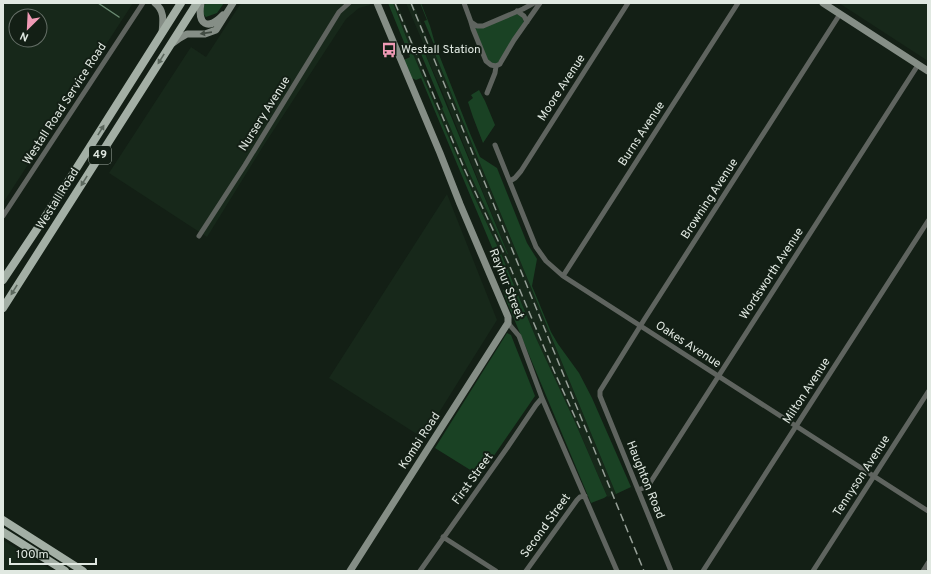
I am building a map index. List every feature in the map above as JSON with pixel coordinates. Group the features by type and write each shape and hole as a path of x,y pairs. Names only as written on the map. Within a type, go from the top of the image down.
{"main road":[{"path":"155,3 161,8 162,12 162,33"},
{"name":"Westall Road","path":"3,280 57,199 181,3"},
{"name":"Westall Road","path":"3,308 197,3"},
{"path":"201,3 199,10 200,18 208,24 218,20 232,5"},
{"name":"Rayhur Street","path":"377,3 506,311 508,323"},
{"path":"823,3 928,71"},
{"path":"171,44 187,34 205,34 216,30 232,5"},
{"name":"Kombi Road","path":"350,571 508,323"},
{"path":"3,520 83,571"},
{"path":"3,532 65,571"}],"street":[{"name":"Westall Road Service Road","path":"3,216 143,3"},
{"name":"Nursery Avenue","path":"199,236 245,165 339,12 349,3"},
{"path":"464,3 486,61 491,65 496,66"},
{"path":"471,22 477,26 483,26 517,12 534,3"},
{"path":"487,93 496,66 500,64 514,40 540,3"},
{"name":"Moore Avenue","path":"510,182 521,171 628,3"},
{"name":"Burns Avenue","path":"563,276 738,3"},
{"path":"517,12 524,16 527,22"},
{"name":"Browning Avenue","path":"600,396 600,391 640,327 840,14"},
{"name":"Wordsworth Avenue","path":"638,490 646,487 650,483 918,64"},
{"name":"Oakes Avenue","path":"495,145 536,247 546,260 563,276 928,511"},
{"name":"Milton Avenue","path":"703,571 928,221"},
{"name":"Rayhur Street","path":"508,323 519,336 542,398 616,571"},
{"name":"Tennyson Avenue","path":"813,571 928,392"},
{"name":"Haughton Road","path":"600,396 671,571"},
{"name":"First Street","path":"420,571 542,398"},
{"name":"Second Street","path":"526,571 576,500 584,496"},
{"path":"443,537 496,571"},
{"path":"923,571 928,563"}],"shaded area":[{"path":"3,3 133,3 3,203"},
{"path":"241,3 369,3 370,5 359,8 346,19 262,148 207,237 109,173 191,47 206,57"},
{"path":"393,3 397,3 440,108 442,108 469,172 508,254 442,91 424,51 426,50 406,3 413,3 616,494 607,496 536,338 502,256 473,194 410,47"},
{"path":"839,3 928,3 928,61 845,7"},
{"path":"447,194 497,320 423,438 329,378"},
{"path":"3,540 53,571 3,571"}],"green space":[{"path":"206,3 224,3 217,13 206,17 203,14"},
{"path":"388,3 393,3 410,47 473,194 502,256 536,338 607,496 604,498 591,503 507,302 503,290 509,288 421,78 416,80 412,78 404,60 410,57"},
{"path":"420,3 430,26 436,47 480,157 497,168 527,243 537,259 532,286 551,332 579,373 592,398 631,487 616,494 433,49 435,47 424,21 427,20"},
{"path":"517,14 520,15 524,24 500,61 496,64 489,63 474,29 475,26"},
{"path":"421,48 423,52 424,51 508,254 469,172 419,49"},
{"path":"479,90 495,125 483,143 468,102 473,98 471,95"},
{"path":"507,333 511,335 535,396 480,476 435,448"}],"waterway":[{"path":"98,3 119,17"}],"railway":[{"path":"395,3 464,168 508,262 580,428"},
{"path":"411,3 644,571"}],"place":[{"name":"Westall Station","path":"389,50"}]}
